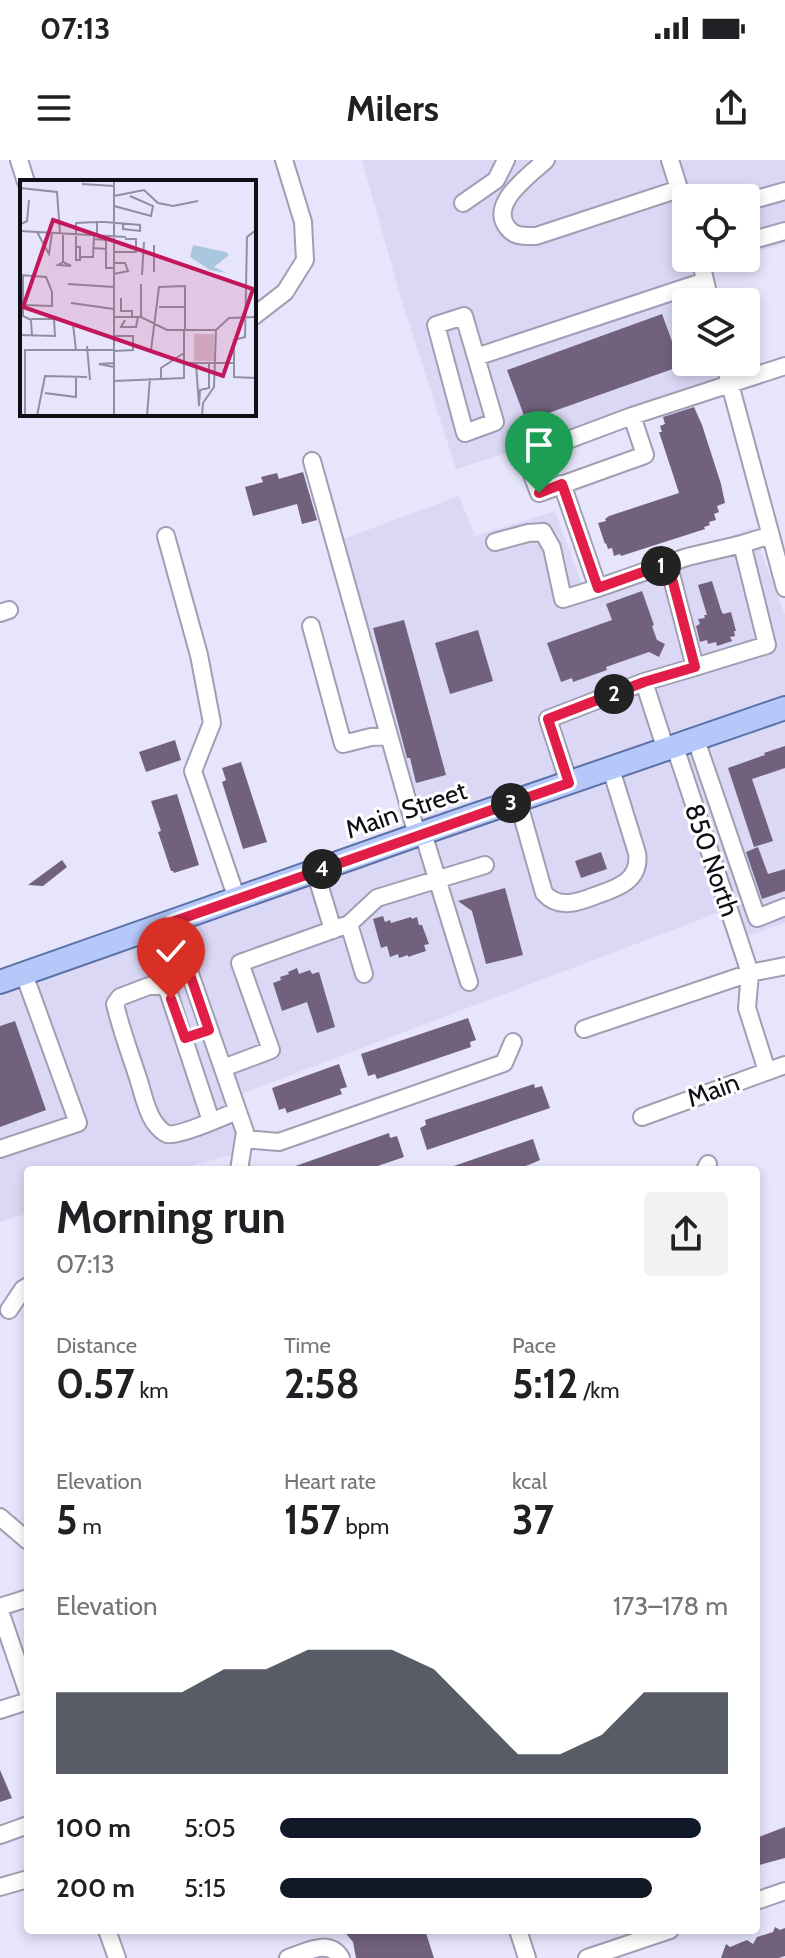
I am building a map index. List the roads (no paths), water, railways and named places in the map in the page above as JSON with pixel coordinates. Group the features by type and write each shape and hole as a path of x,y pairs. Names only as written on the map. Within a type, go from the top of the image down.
{"main road":[{"name":"Main Street","path":"0,982 785,708"}],"street":[{"path":"19,160 25,180"},
{"path":"256,314 285,292 305,260 303,222 284,160"},
{"path":"463,203 496,180 506,160"},
{"path":"546,160 502,205 502,220 511,233 536,236 672,191"},
{"path":"670,160 677,184"},
{"path":"760,198 785,191"},
{"path":"760,238 785,231"},
{"path":"703,272 707,288"},
{"path":"476,357 705,281"},
{"path":"464,316 476,357 495,422 465,433 436,325 464,316"},
{"path":"632,416 645,455 539,493 525,456 632,416 785,366"},
{"path":"728,376 771,535 781,561 785,588"},
{"path":"312,461 389,736 420,834 439,880 469,982"},
{"path":"562,484 598,588"},
{"path":"495,542 543,532 552,548 563,599 687,557 771,535"},
{"path":"166,536 199,655 212,723 193,771 237,899"},
{"path":"569,783 548,719 644,682 767,645 742,544"},
{"path":"668,563 695,667"},
{"path":"311,626 343,744 389,736"},
{"path":"644,682 679,746 757,918 785,907"},
{"name":"850 North","path":"679,746 750,973"},
{"path":"518,801 544,893 565,904 580,902 622,886 638,862 611,769"},
{"path":"223,1068 271,1050 240,963 341,927 377,898 485,865"},
{"path":"315,871 364,974"},
{"path":"172,922 245,1132 240,1166"},
{"path":"584,1029 750,973 785,966"},
{"path":"750,973 747,1008 767,1071"},
{"path":"0,1149 78,1123 24,974"},
{"path":"211,1121 168,991 163,986 149,986 116,1000 146,1104 156,1125 170,1135 179,1133 211,1121 237,1111"},
{"path":"185,1038 209,1030"},
{"path":"244,1139 279,1142 504,1063 513,1042"},
{"name":"Main","path":"642,1117 785,1065"},
{"path":"9,1310 24,1288"},
{"path":"0,1517 24,1538"},
{"path":"24,1600 0,1609 24,1681"},
{"path":"0,1710 24,1702"},
{"path":"0,1835 24,1826"},
{"path":"0,1887 24,1880"},
{"path":"760,1900 785,1891"},
{"path":"108,1934 117,1958"},
{"path":"519,1934 527,1958"},
{"path":"587,1958 658,1934"},
{"path":"288,1958 325,1946 339,1954"}]}
